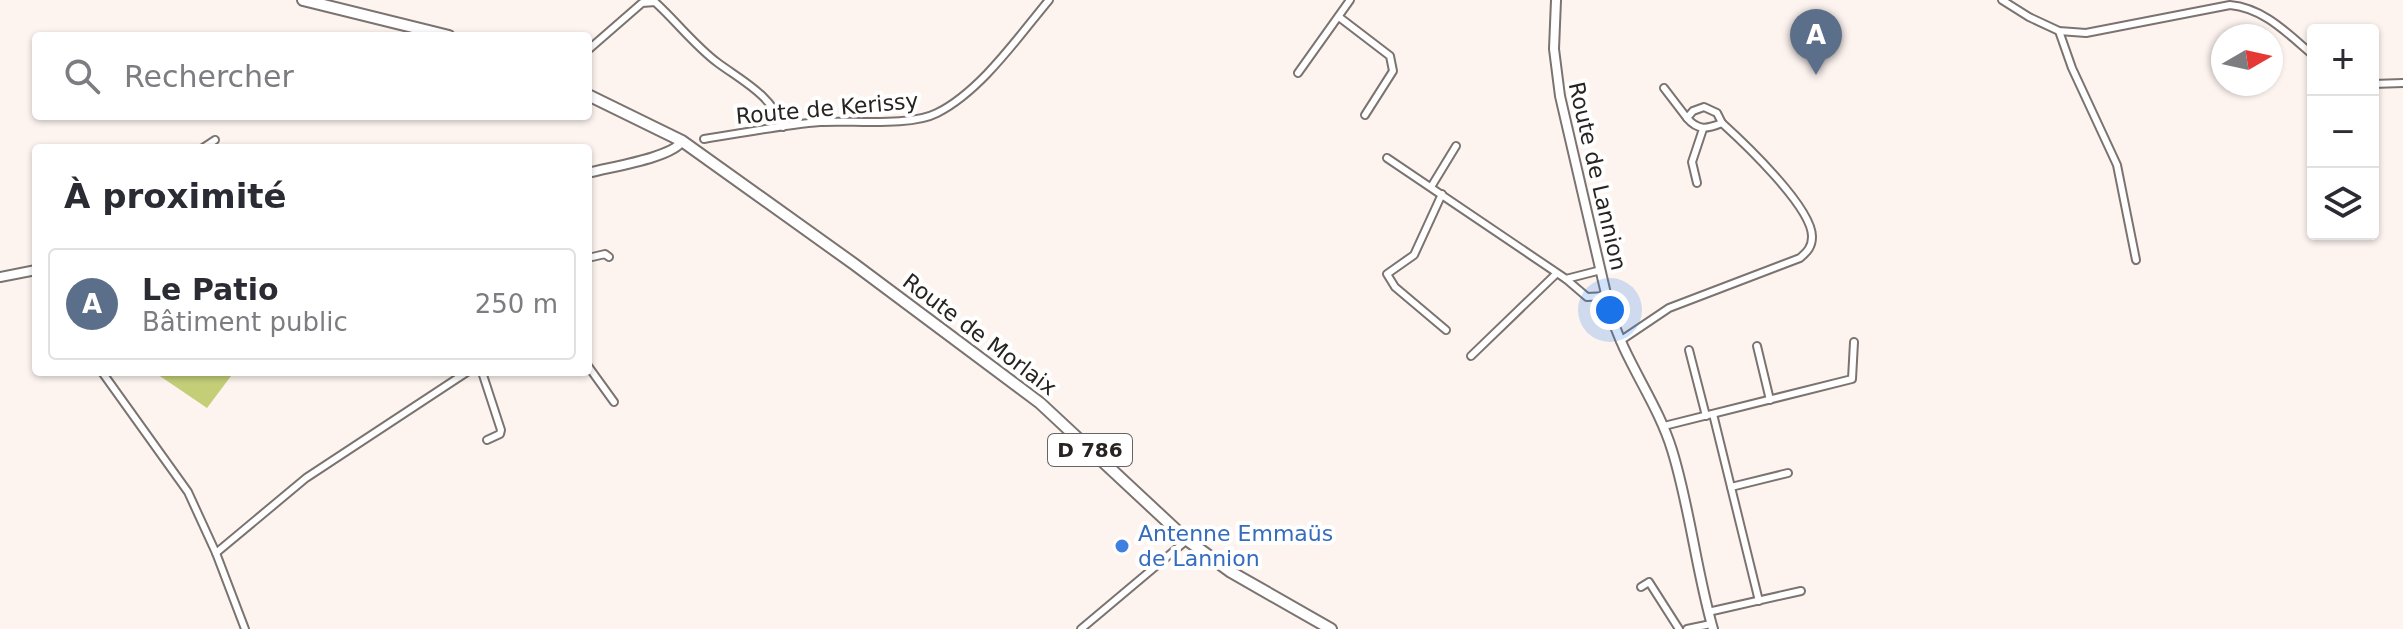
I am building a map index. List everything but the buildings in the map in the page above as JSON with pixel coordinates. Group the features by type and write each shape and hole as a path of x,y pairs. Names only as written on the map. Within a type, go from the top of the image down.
{"main road":[{"path":"303,0 433,32"},
{"name":"Route de Morlaix","path":"592,97 682,141 1010,379 1040,403 1187,540 1231,572 1331,629"}],"street":[{"name":"Route de Kerissy","path":"704,139 820,122 912,119 933,115 950,106 989,71 1049,0"},
{"path":"1298,73 1350,0"},
{"name":"Route de Lannion","path":"1556,0 1554,49 1560,96 1607,296 1620,341 1664,426 1673,453 1712,626"},
{"path":"2002,0 2059,31 2086,33 2230,5 2257,11 2307,50"},
{"path":"592,47 642,3 655,2 716,62 743,78 763,96 778,114 783,127"},
{"path":"1339,17 1390,56 1393,71 1365,115"},
{"path":"2059,31 2072,68 2117,165 2136,260"},
{"path":"2379,84 2403,83"},
{"path":"1664,88 1693,126 1703,129 1722,123"},
{"path":"1620,341 1669,308 1800,258 1809,250 1813,236 1809,221 1762,159 1722,123 1717,113 1704,107 1693,111 1687,118"},
{"path":"1697,183 1692,162 1703,129"},
{"path":"209,144 215,140"},
{"path":"592,172 625,162 659,157 679,147 682,141"},
{"path":"1431,187 1456,146"},
{"path":"1387,158 1566,279 1587,297 1607,296"},
{"path":"1442,194 1414,255 1387,274 1395,287 1446,330"},
{"path":"592,257 605,254 609,257"},
{"path":"1566,279 1601,269"},
{"path":"0,277 32,271"},
{"path":"1471,356 1556,274"},
{"path":"1664,426 1852,379 1854,342"},
{"path":"1757,346 1770,400"},
{"path":"1689,350 1731,487 1759,601"},
{"path":"592,372 614,402"},
{"path":"105,376 188,492 216,553 245,629"},
{"path":"216,553 306,478 461,376"},
{"path":"483,376 501,430 500,434 487,440"},
{"path":"1731,487 1788,473"},
{"path":"1081,629 1187,540"},
{"path":"1641,587 1649,582 1679,629"},
{"path":"1708,612 1801,591"},
{"path":"1687,629 1712,626"}],"green space":[{"path":"160,376 231,376 207,408"}],"place":[{"name":"Le Patio","path":"1816,75"},
{"name":"Antenne Emmaüs de Lannion","path":"1122,546"}]}
